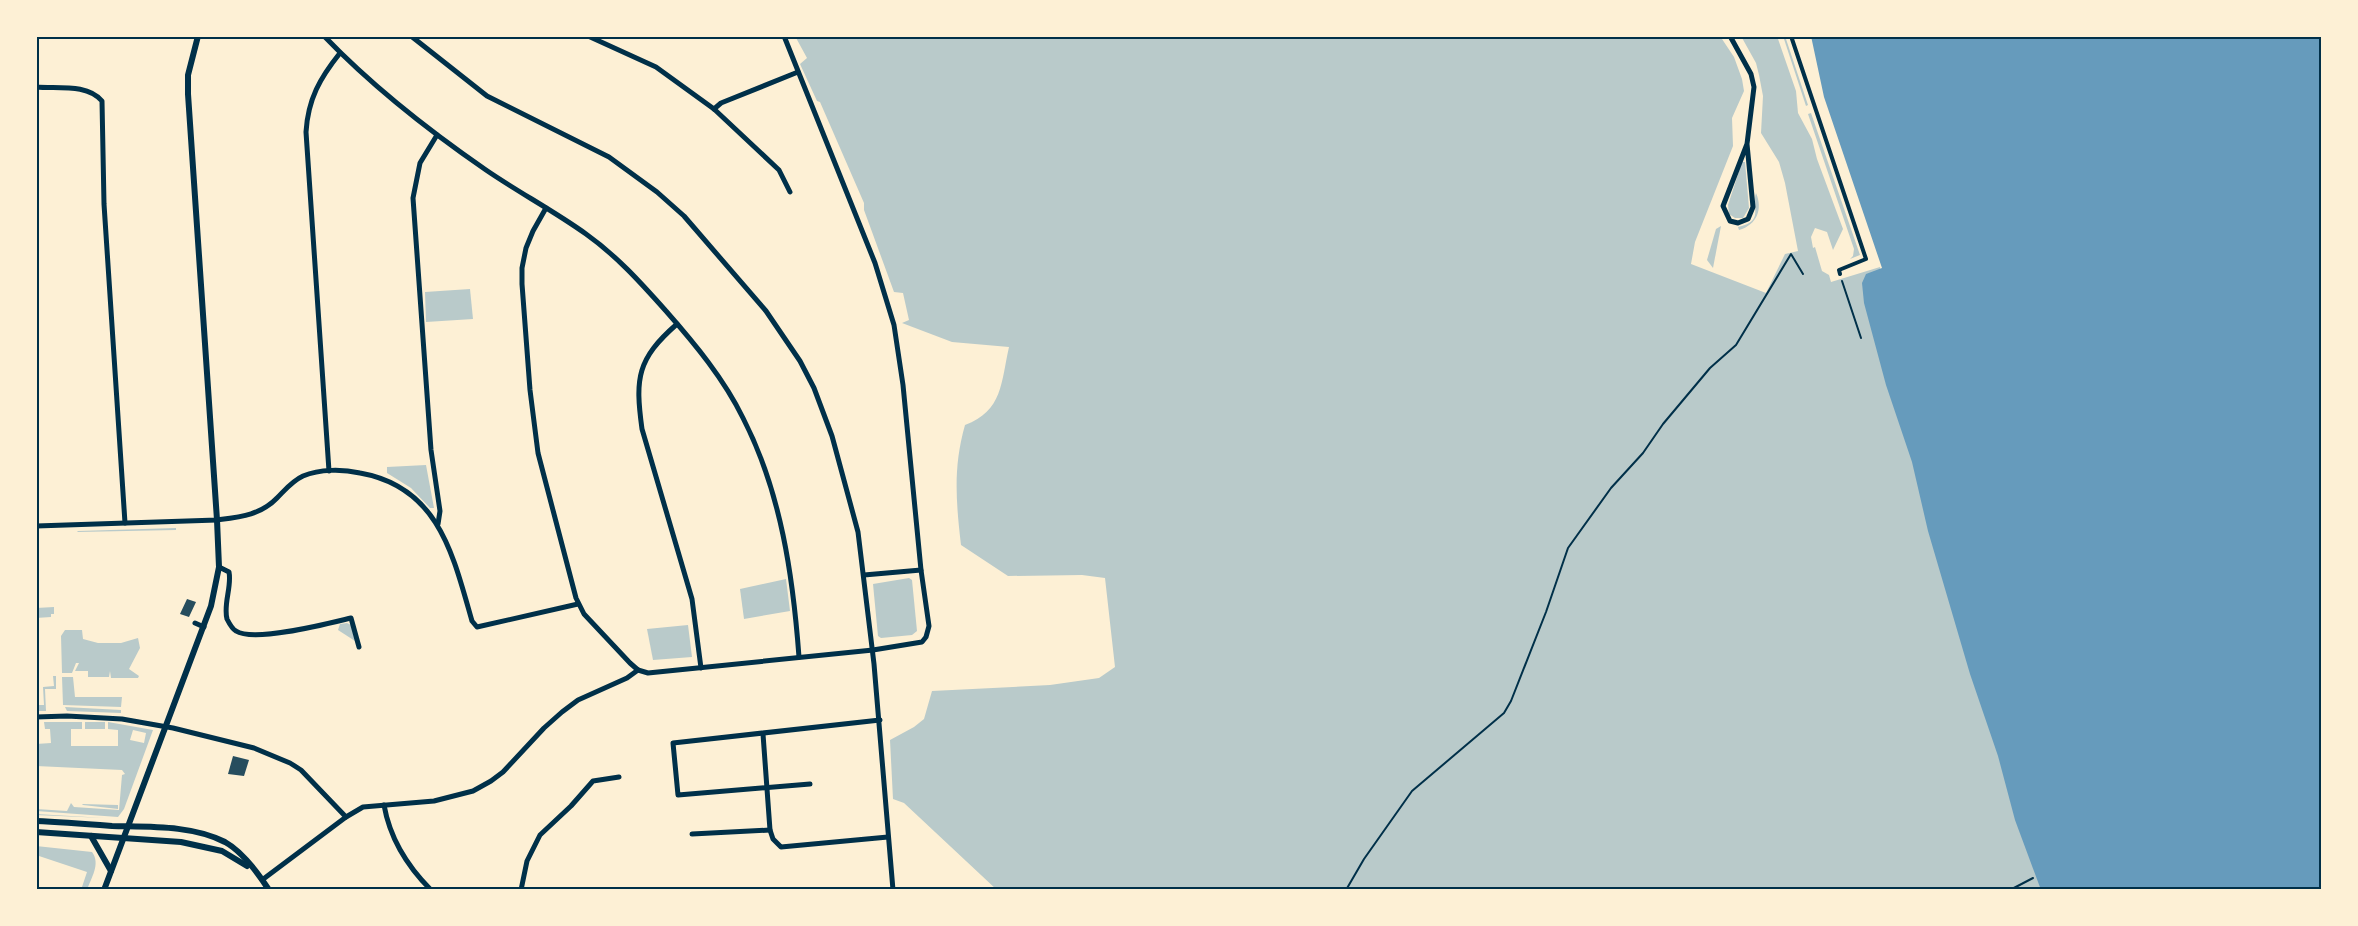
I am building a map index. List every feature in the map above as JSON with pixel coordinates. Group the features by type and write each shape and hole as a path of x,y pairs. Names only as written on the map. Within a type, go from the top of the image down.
{"street":[{"path":"104,890 204,627 219,566 218,520 188,94 188,75 198,36"},
{"path":"324,36 340,53 437,135 486,170 585,234 612,255 627,268 677,324 727,390 743,416 763,465 782,529 795,602 799,658"},
{"path":"411,36 487,96 608,157 657,192 684,216 766,311 800,361 824,412 851,500 864,575 873,650 893,890"},
{"path":"588,36 656,67 714,109 779,170 790,192"},
{"path":"546,208 533,231 522,268 530,390 538,452 578,604 584,614 638,670 648,673 873,650 922,642 929,626 921,570 902,385 889,306 876,263 784,36"},
{"path":"1730,36 1751,74 1754,87 1747,144 1723,206 1730,221 1738,223 1748,219 1753,207 1747,144"},
{"path":"1791,36 1866,259 1839,270 1840,275"},
{"path":"329,471 306,132 309,104 313,93 322,76 340,53"},
{"path":"714,109 721,103 798,72"},
{"path":"36,87 86,90 96,93 102,101 104,204 125,523"},
{"path":"437,135 420,163 413,198 431,450 440,511 438,524"},
{"path":"677,324 652,348 642,364 640,410 642,429 692,599 701,668"},
{"path":"36,526 218,520 245,516 258,512 270,504 288,486 303,476 329,471 350,471 386,480 415,499 438,524 450,549 472,621 477,627 578,604"},
{"path":"219,566 228,572 227,615 229,623 236,632 246,634 285,632 352,618 359,647"},
{"path":"864,575 921,570"},
{"path":"195,623 204,627"},
{"path":"262,880 346,817 363,807 434,801 473,791 491,781 503,772 562,712 578,700 627,678 638,670"},
{"path":"36,717 107,717 167,727 254,748 290,764 314,783 346,817"},
{"path":"810,784 678,795 673,743 880,720"},
{"path":"763,734 770,830 773,839 781,847 888,837"},
{"path":"520,890 527,861 540,835 593,781 619,777"},
{"path":"384,805 399,850 417,876 431,890"},
{"path":"36,821 192,831 206,835 232,848 253,869 269,890"},
{"path":"692,834 770,830"},
{"path":"36,832 181,842 222,852 253,869"},
{"path":"91,836 111,870"}],"path":[{"path":"1346,890 1364,859 1412,791 1504,713 1511,701 1546,612 1568,548 1611,488 1643,453 1663,424 1710,368 1736,346 1792,254 1803,274"},
{"path":"1840,275 1861,338"},
{"path":"2010,890 2032,878"}],"shaded area":[{"path":"795,36 1720,36 1734,57 1744,91 1732,118 1733,146 1695,242 1691,264 1766,293 1785,254 1798,251 1779,162 1761,133 1763,96 1756,63 1741,36 1777,36 1796,91 1798,113 1812,139 1817,159 1843,229 1833,250 1827,232 1815,228 1811,237 1813,248 1815,247 1822,271 1829,275 1831,282 1880,267 1894,355 2053,890 997,890 904,803 893,799 890,740 914,727 924,719 932,691 1050,685 1099,678 1115,667 1105,578 1082,575 1008,576 961,545 957,470 961,440 965,425 987,412 994,403 1002,383 1009,347 952,342 902,323 909,320 903,293 894,292 864,210 864,203 820,102 817,101 800,64 807,58"},
{"path":"1783,36 1785,36 1808,105 1806,106"},
{"path":"1811,113 1860,255 1850,259 1853,256 1854,249 1808,114"},
{"path":"1742,162 1745,162 1749,208 1743,218 1735,218 1729,214 1728,205"},
{"path":"1756,193 1759,205 1757,216 1750,224 1745,228 1739,230 1738,227 1752,221 1754,218"},
{"path":"1721,226 1713,268 1707,260 1716,229"},
{"path":"470,289 473,319 426,322 425,292"},
{"path":"426,465 434,508 430,508 411,488 387,473 387,467"},
{"path":"176,528 176,530 77,532 78,531"},
{"path":"909,578 912,580 917,631 912,635 881,638 878,636 873,584"},
{"path":"786,579 790,611 744,619 740,589"},
{"path":"54,607 54,614 51,614 51,617 36,618 36,608"},
{"path":"347,623 351,625 355,641 338,630 340,624"},
{"path":"688,625 692,657 653,660 647,629"},
{"path":"65,630 82,630 83,639 98,643 121,643 138,638 140,648 129,669 139,676 138,678 111,678 110,671 109,677 88,677 88,671 75,671 79,663 76,663 72,673 62,673 61,636"},
{"path":"53,676 56,676 56,689 45,689 46,711 36,711 36,705 44,705 43,687 54,686"},
{"path":"62,677 73,677 75,697 122,697 121,707 63,705"},
{"path":"65,707 121,710 121,713 67,711"},
{"path":"44,722 82,722 82,729 71,729 71,746 118,746 118,730 108,729 108,722 153,730 124,809 118,817 36,811 36,809 67,811 71,803 74,807 119,810 122,775 125,774 122,770 36,766 36,744 51,743 50,729 45,729","holes":["133,730 146,733 144,743 130,740"]},
{"path":"85,722 105,722 105,729 85,729"},
{"path":"83,805 118,805 118,809"},
{"path":"36,814 105,818 36,815"},
{"path":"36,846 92,852 96,861 93,876 87,890 81,890 87,872 36,855"}],"water":[{"path":"1811,36 2322,36 2322,890 2041,890 2015,820 1998,756 1970,674 1928,531 1912,462 1886,385 1864,303 1862,283 1866,274 1882,268 1824,97"}],"building":[{"path":"187,599 196,602 189,617 180,614"},
{"path":"233,756 249,760 244,776 228,774"}]}
